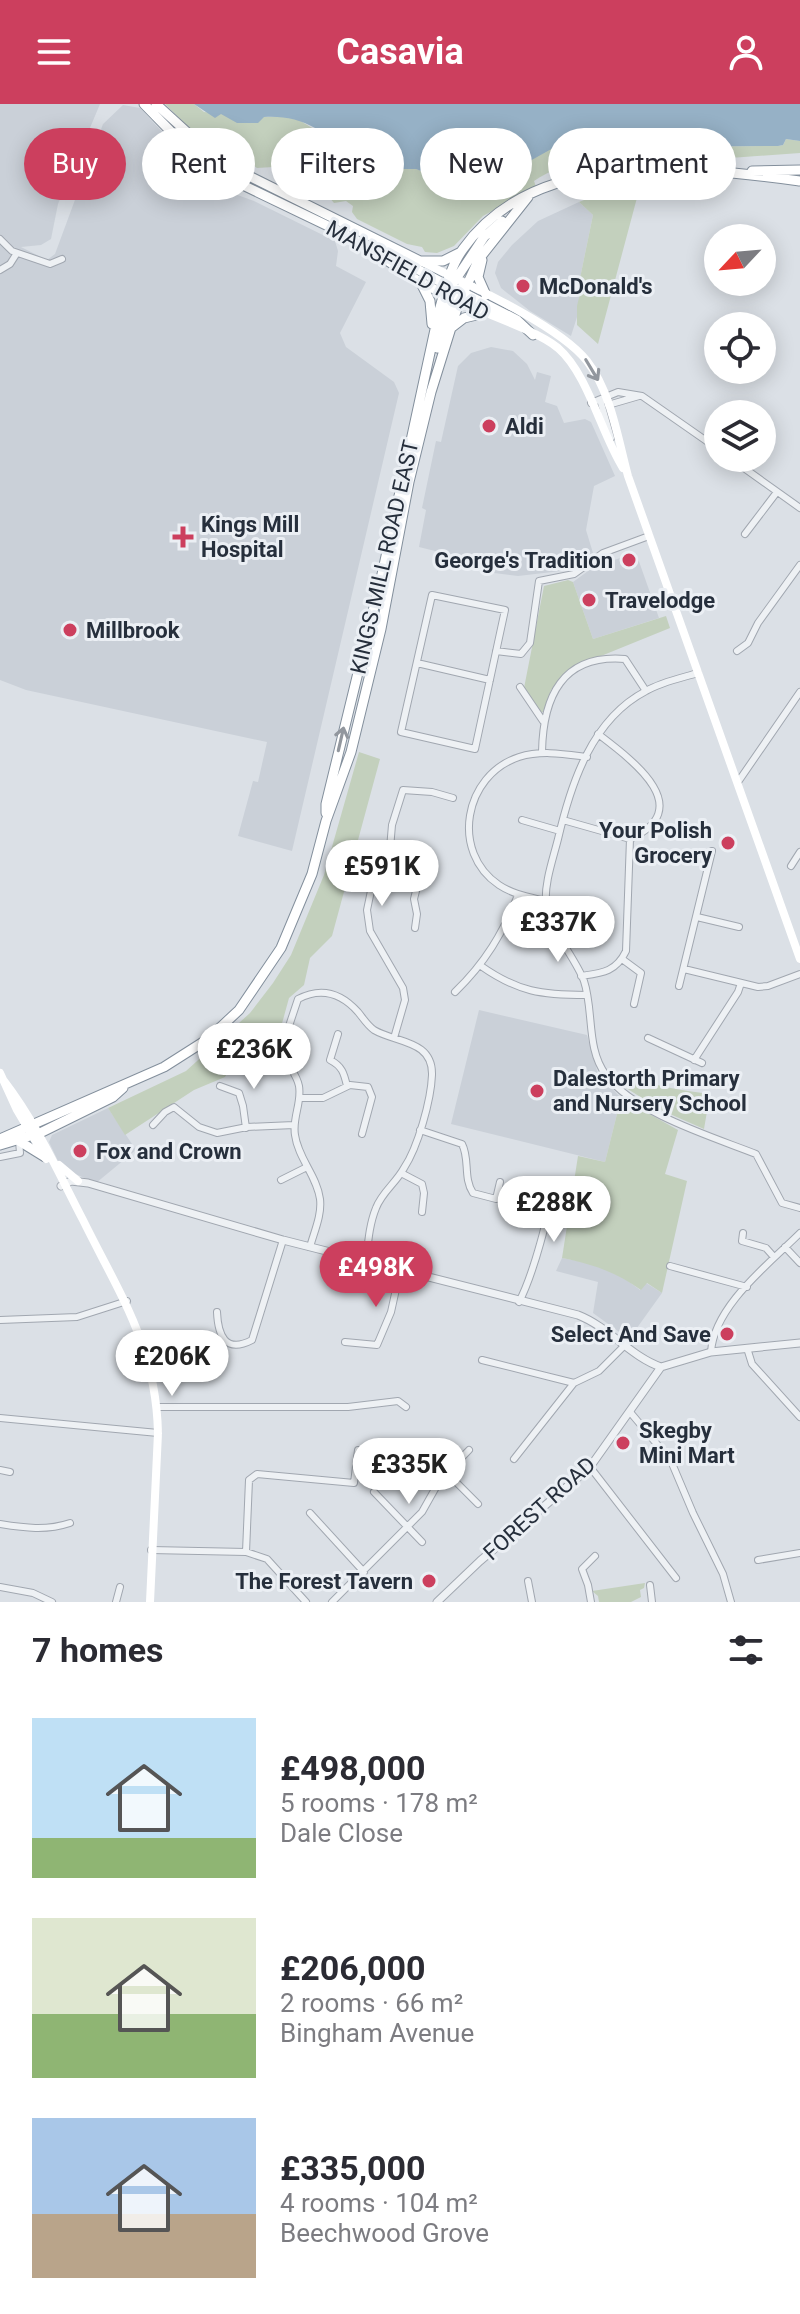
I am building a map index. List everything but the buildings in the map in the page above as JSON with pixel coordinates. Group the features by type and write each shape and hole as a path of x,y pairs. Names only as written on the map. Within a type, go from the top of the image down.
{"highway":[{"name":"MANSFIELD ROAD","path":"144,104 185,146 224,176 351,237 420,282 455,289"},
{"name":"MANSFIELD ROAD","path":"156,104 229,165 420,261"},
{"path":"736,172 800,170"},
{"path":"736,173 800,181"},
{"path":"420,261 443,261 462,251 485,224 522,200"},
{"path":"455,289 525,200"},
{"path":"455,289 484,237 494,226 512,215"},
{"path":"376,239 395,257 517,320 533,335"},
{"path":"421,386 431,370 455,289 462,251"},
{"path":"483,253 478,277 486,295"},
{"path":"420,282 430,301 433,338"},
{"name":"KINGS MILL ROAD EAST","path":"34,1130 111,1089 126,1086 164,1067 208,1039 239,1010 262,980 293,922 312,874 326,821 351,752 381,629 409,482 431,392 451,328 455,289"},
{"name":"KINGS MILL ROAD EAST","path":"326,821 326,804 383,570 421,386 433,338 455,289"},
{"path":"451,328 464,318 485,313"},
{"path":"0,1139 34,1130"},
{"path":"0,1145 19,1141 34,1130"},
{"path":"19,1141 49,1158"}],"main road":[{"name":"MANSFIELD ROAD","path":"420,261 485,313 557,348 570,361 600,405 800,959"},
{"name":"MANSFIELD ROAD","path":"455,289 486,295 561,337 586,360 615,455 628,476"},
{"path":"2,1077 127,1301 150,1369 158,1433 150,1602"},
{"path":"49,1158 78,1181"}],"street":[{"path":"0,239 17,253 50,264 62,259"},
{"path":"0,270 10,264 17,253"},
{"path":"600,405 618,392 642,396 704,439"},
{"path":"749,472 800,508"},
{"path":"745,534 777,492"},
{"path":"496,651 521,654 530,643 539,581 574,574 603,553 649,536"},
{"path":"737,651 748,643 758,623 800,565"},
{"path":"432,595 505,610 496,651 475,749 401,732 432,595"},
{"path":"542,752 543,721 553,693 565,676 588,663 608,658 625,659 646,691"},
{"path":"417,663 490,680"},
{"path":"698,673 646,691 611,718 598,734 563,820 546,901 549,914 581,976 598,1062 614,1084 669,1120 756,1154 782,1203 800,1208"},
{"path":"520,687 543,721"},
{"path":"738,782 800,692"},
{"path":"563,820 630,839 653,822 661,802 658,793 629,758 598,734"},
{"path":"546,901 518,895 498,885 482,869 472,852 468,835 474,797 484,781 517,757 542,752 587,757"},
{"path":"394,1038 405,1000 403,988 367,921 369,892 389,860 392,825 403,790 432,792 453,798"},
{"path":"522,820 560,831"},
{"path":"581,976 611,971 626,951 630,839"},
{"path":"679,986 712,851"},
{"path":"791,866 800,852"},
{"path":"389,860 421,871 414,899 417,914 415,928"},
{"path":"455,992 481,966 505,926 518,895"},
{"path":"697,917 739,927"},
{"path":"622,959 641,973 634,1004"},
{"path":"481,966 501,981 524,991 586,995"},
{"path":"684,969 758,987 800,974"},
{"path":"648,1038 698,1062 741,983"},
{"path":"310,1247 320,1210 319,1196 295,1139 294,1125 300,1098 298,1083 282,1047 298,999 309,993 327,992 352,1005 368,1026 420,1048 430,1061 432,1074 420,1130 401,1173 380,1199 376,1209 369,1233 366,1262"},
{"path":"338,1034 330,1060 339,1064 347,1086"},
{"path":"300,1098 323,1098 347,1086 362,1085 372,1093 362,1134"},
{"path":"220,1086 239,1093 246,1128"},
{"path":"153,1125 174,1107 206,1131 217,1133 294,1125"},
{"path":"420,1130 452,1138 462,1144 466,1153 468,1185 473,1193 496,1199 500,1182"},
{"path":"0,1157 20,1153 19,1141"},
{"path":"281,1180 307,1167"},
{"path":"401,1173 422,1184 422,1212"},
{"path":"64,1185 78,1181 283,1240 578,1315 600,1325 661,1367 711,1352 800,1343"},
{"path":"519,1302 529,1282 552,1192 550,1182"},
{"path":"552,1192 568,1195"},
{"path":"743,1233 742,1241 766,1248 774,1257"},
{"path":"711,1352 712,1336 719,1320 774,1257 800,1233"},
{"path":"217,1312 219,1332 226,1341 238,1345 252,1340 283,1240"},
{"path":"785,1247 800,1263"},
{"path":"670,1266 747,1287"},
{"path":"345,1342 377,1345 391,1312 400,1271"},
{"path":"0,1320 77,1317 127,1301"},
{"path":"514,1459 574,1383 599,1371 626,1344"},
{"path":"747,1348 752,1364 800,1417"},
{"path":"482,1360 574,1383"},
{"name":"FOREST ROAD","path":"440,1601 480,1561 590,1467 661,1367"},
{"path":"157,1407 348,1407 398,1401 406,1407"},
{"path":"630,1412 671,1461 693,1513 715,1553 731,1602"},
{"path":"0,1418 158,1433"},
{"path":"246,1552 249,1480 257,1474 354,1483 358,1450"},
{"path":"332,1602 422,1512 431,1492 469,1450"},
{"path":"590,1467 676,1578"},
{"path":"0,1470 10,1472"},
{"path":"447,1473 478,1504"},
{"path":"374,1492 422,1542"},
{"path":"310,1513 364,1572"},
{"path":"0,1524 35,1529 70,1523"},
{"path":"151,1550 246,1552 267,1559 306,1602"},
{"path":"758,1560 800,1553"},
{"path":"591,1602 582,1569 595,1556"},
{"path":"528,1581 532,1602"},
{"path":"650,1585 652,1602"},
{"path":"0,1587 33,1593 52,1602"},
{"path":"116,1602 120,1587"}],"shaded area":[{"name":"Kings Mill Hospital","path":"0,104 100,104 90,128 24,128 24,200 60,200 51,239 41,245 21,247 47,260 55,254 75,200 126,200 126,128 102,128 123,105 140,108 159,128 142,128 142,200 251,200 335,241 338,251 336,266 366,282 340,333 346,347 394,382 399,393 292,851 238,836 253,781 258,782 267,742 26,690 0,680"},
{"path":"579,202 593,215 579,283 582,285 577,317 571,336 530,311 501,288 495,273 498,262 512,245 538,221"},
{"path":"491,347 513,351 527,364 535,380 537,372 551,376 545,402 557,406 564,423 585,419 591,422 615,476 594,486 586,530 593,553 561,571 518,576 494,573 438,560 439,552 419,547 426,510 422,508 436,441 441,442 458,366 471,353"},
{"path":"636,553 659,618 593,639 573,582 595,566"},
{"name":"Dalestorth Primary and Nursery School","path":"479,1010 587,1035 598,1074 621,1098 605,1162 451,1124"},
{"path":"108,1108 136,1150 96,1183 66,1170 49,1142 52,1135"},
{"path":"562,1258 595,1264 640,1290 646,1283 662,1293 629,1339 593,1313 598,1282 556,1271"}],"green space":[{"path":"165,104 194,104 204,112 283,116 312,128 271,128 271,167 257,168 255,128 189,128"},
{"path":"786,139 800,141 800,153 736,158 736,146 778,146 783,145"},
{"path":"548,150 548,173 534,181 536,187 532,189 532,158"},
{"path":"404,169 420,170 420,200 512,200 483,216 454,246 437,253 425,252 422,247 407,244 357,219 352,212 353,206 346,201 334,203 331,200 404,200"},
{"path":"636,200 598,344 577,325 582,285 579,283 593,215 579,202"},
{"path":"568,580 573,582 593,639 666,616 670,628 569,669 551,690 543,712 539,712 524,688 544,586"},
{"path":"359,752 380,759 332,936 310,958 304,985 289,998 275,1049 251,1046 231,1066 225,1077 194,1090 125,1135 108,1108 186,1071 250,1013 291,955 324,875"},
{"path":"626,1073 657,1085 710,1094 704,1129 663,1111 626,1088"},
{"path":"621,1098 678,1130 665,1174 687,1181 662,1293 647,1283 641,1290 603,1270 562,1258 578,1156 605,1162"},
{"path":"645,1583 640,1590 641,1597 631,1602 599,1602 592,1591"}],"water":[{"path":"194,104 800,104 800,141 786,139 783,145 778,146 736,146 736,128 548,128 548,151 532,160 532,128 420,128 420,171 404,169 404,128 315,128 285,118 264,117 258,123 237,123 221,114 215,118"}],"place":[{"name":"McDonald's","path":"523,286"},
{"name":"Aldi","path":"489,426"},
{"name":"Kings Mill Hospital","path":"183,537"},
{"name":"George's Tradition","path":"629,560"},
{"name":"Travelodge","path":"589,600"},
{"name":"Millbrook","path":"70,630"},
{"name":"Your Polish Grocery","path":"728,843"},
{"name":"Dalestorth Primary and Nursery School","path":"537,1091"},
{"name":"Fox and Crown","path":"80,1151"},
{"name":"Select And Save","path":"727,1334"},
{"name":"Skegby Mini Mart","path":"623,1443"},
{"name":"The Forest Tavern","path":"429,1581"}]}
